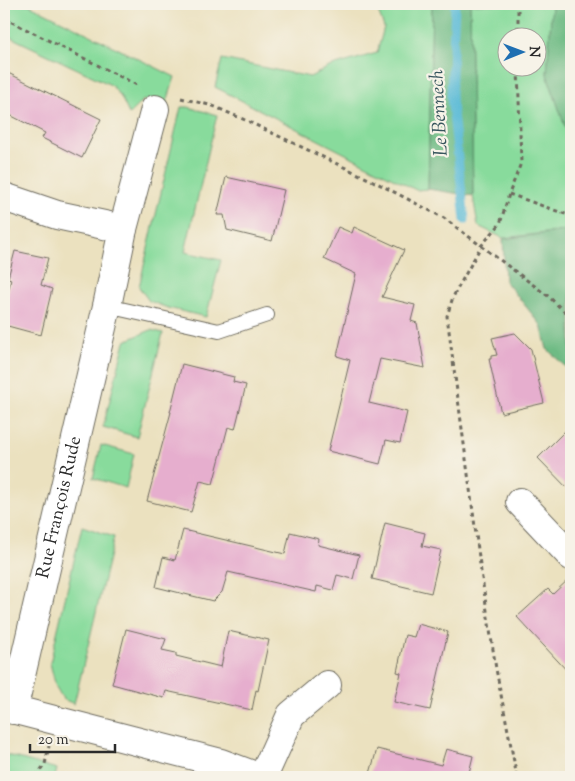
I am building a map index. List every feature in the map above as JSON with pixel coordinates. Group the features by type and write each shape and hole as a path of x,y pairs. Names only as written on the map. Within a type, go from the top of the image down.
{"street":[{"name":"Rue François Rude","path":"8,709 107,306 123,229 159,98"},
{"path":"4,197 57,215 123,229"},
{"path":"520,502 571,556"},
{"path":"263,777 291,715 328,685"},
{"path":"8,709 221,764 258,777"}],"lane":[{"path":"107,306 219,331 267,315"}],"path":[{"path":"518,4 518,28"},
{"path":"4,18 159,98 213,106 374,181 444,218 548,296 571,318"},
{"path":"517,777 487,611 447,316 452,297 481,246 500,224 521,163 518,78"},
{"path":"509,194 571,216"}],"green space":[{"path":"4,4 28,4 175,77 165,108 143,100 129,114 121,97 111,85 4,34"},
{"path":"375,4 432,4 428,189 416,190 215,87 222,59 310,77 329,67 377,53 384,27"},
{"path":"432,4 470,4 473,196 428,189"},
{"path":"470,4 552,4 548,60 548,28 498,28 498,78 548,77 571,144 571,230 503,238 478,226 473,196"},
{"path":"552,4 571,4 571,144 548,77"},
{"path":"181,107 188,107 217,115 185,252 221,260 206,317 168,308 149,301 139,287"},
{"path":"571,230 571,372 547,349 541,325 505,281 503,239"},
{"path":"151,330 163,333 137,437 103,427 125,341"},
{"path":"101,445 134,454 126,488 93,478"},
{"path":"82,526 114,537 74,704 63,699 56,687 50,663"},
{"path":"4,754 57,769 55,777 4,777"}],"building":[{"path":"4,71 101,119 82,158 42,138 45,133 4,112"},
{"path":"226,177 284,190 272,241 227,230 224,215 217,215"},
{"path":"338,227 352,233 354,227 404,250 382,297 415,305 411,321 417,323 425,368 380,359 369,403 407,412 400,443 386,440 380,464 328,451 350,360 337,356 356,274 324,259"},
{"path":"15,251 48,258 41,285 52,289 41,335 4,325 4,311 11,279 8,278"},
{"path":"515,333 531,349 544,403 501,413 489,359 491,359 491,356 497,355 492,338"},
{"path":"182,364 234,377 233,382 246,385 235,429 228,427 213,484 200,481 191,512 147,501"},
{"path":"571,425 571,492 538,458"},
{"path":"385,523 425,533 422,546 441,550 431,593 372,579"},
{"path":"183,530 285,554 290,532 319,539 318,545 359,555 353,579 337,575 333,590 317,586 316,592 228,572 222,592 213,601 156,587 163,557 175,560"},
{"path":"571,577 571,675 517,617 548,589 553,594"},
{"path":"418,624 448,632 430,710 394,702 401,673 397,672 405,635 414,637"},
{"path":"126,629 166,639 162,650 176,653 176,656 221,667 228,631 269,640 252,710 166,691 164,698 112,684"},
{"path":"377,749 441,765 446,749 473,756 468,777 369,777"}],"waterway":[{"name":"Le Bennech","path":"455,4 451,96 465,220"}]}
